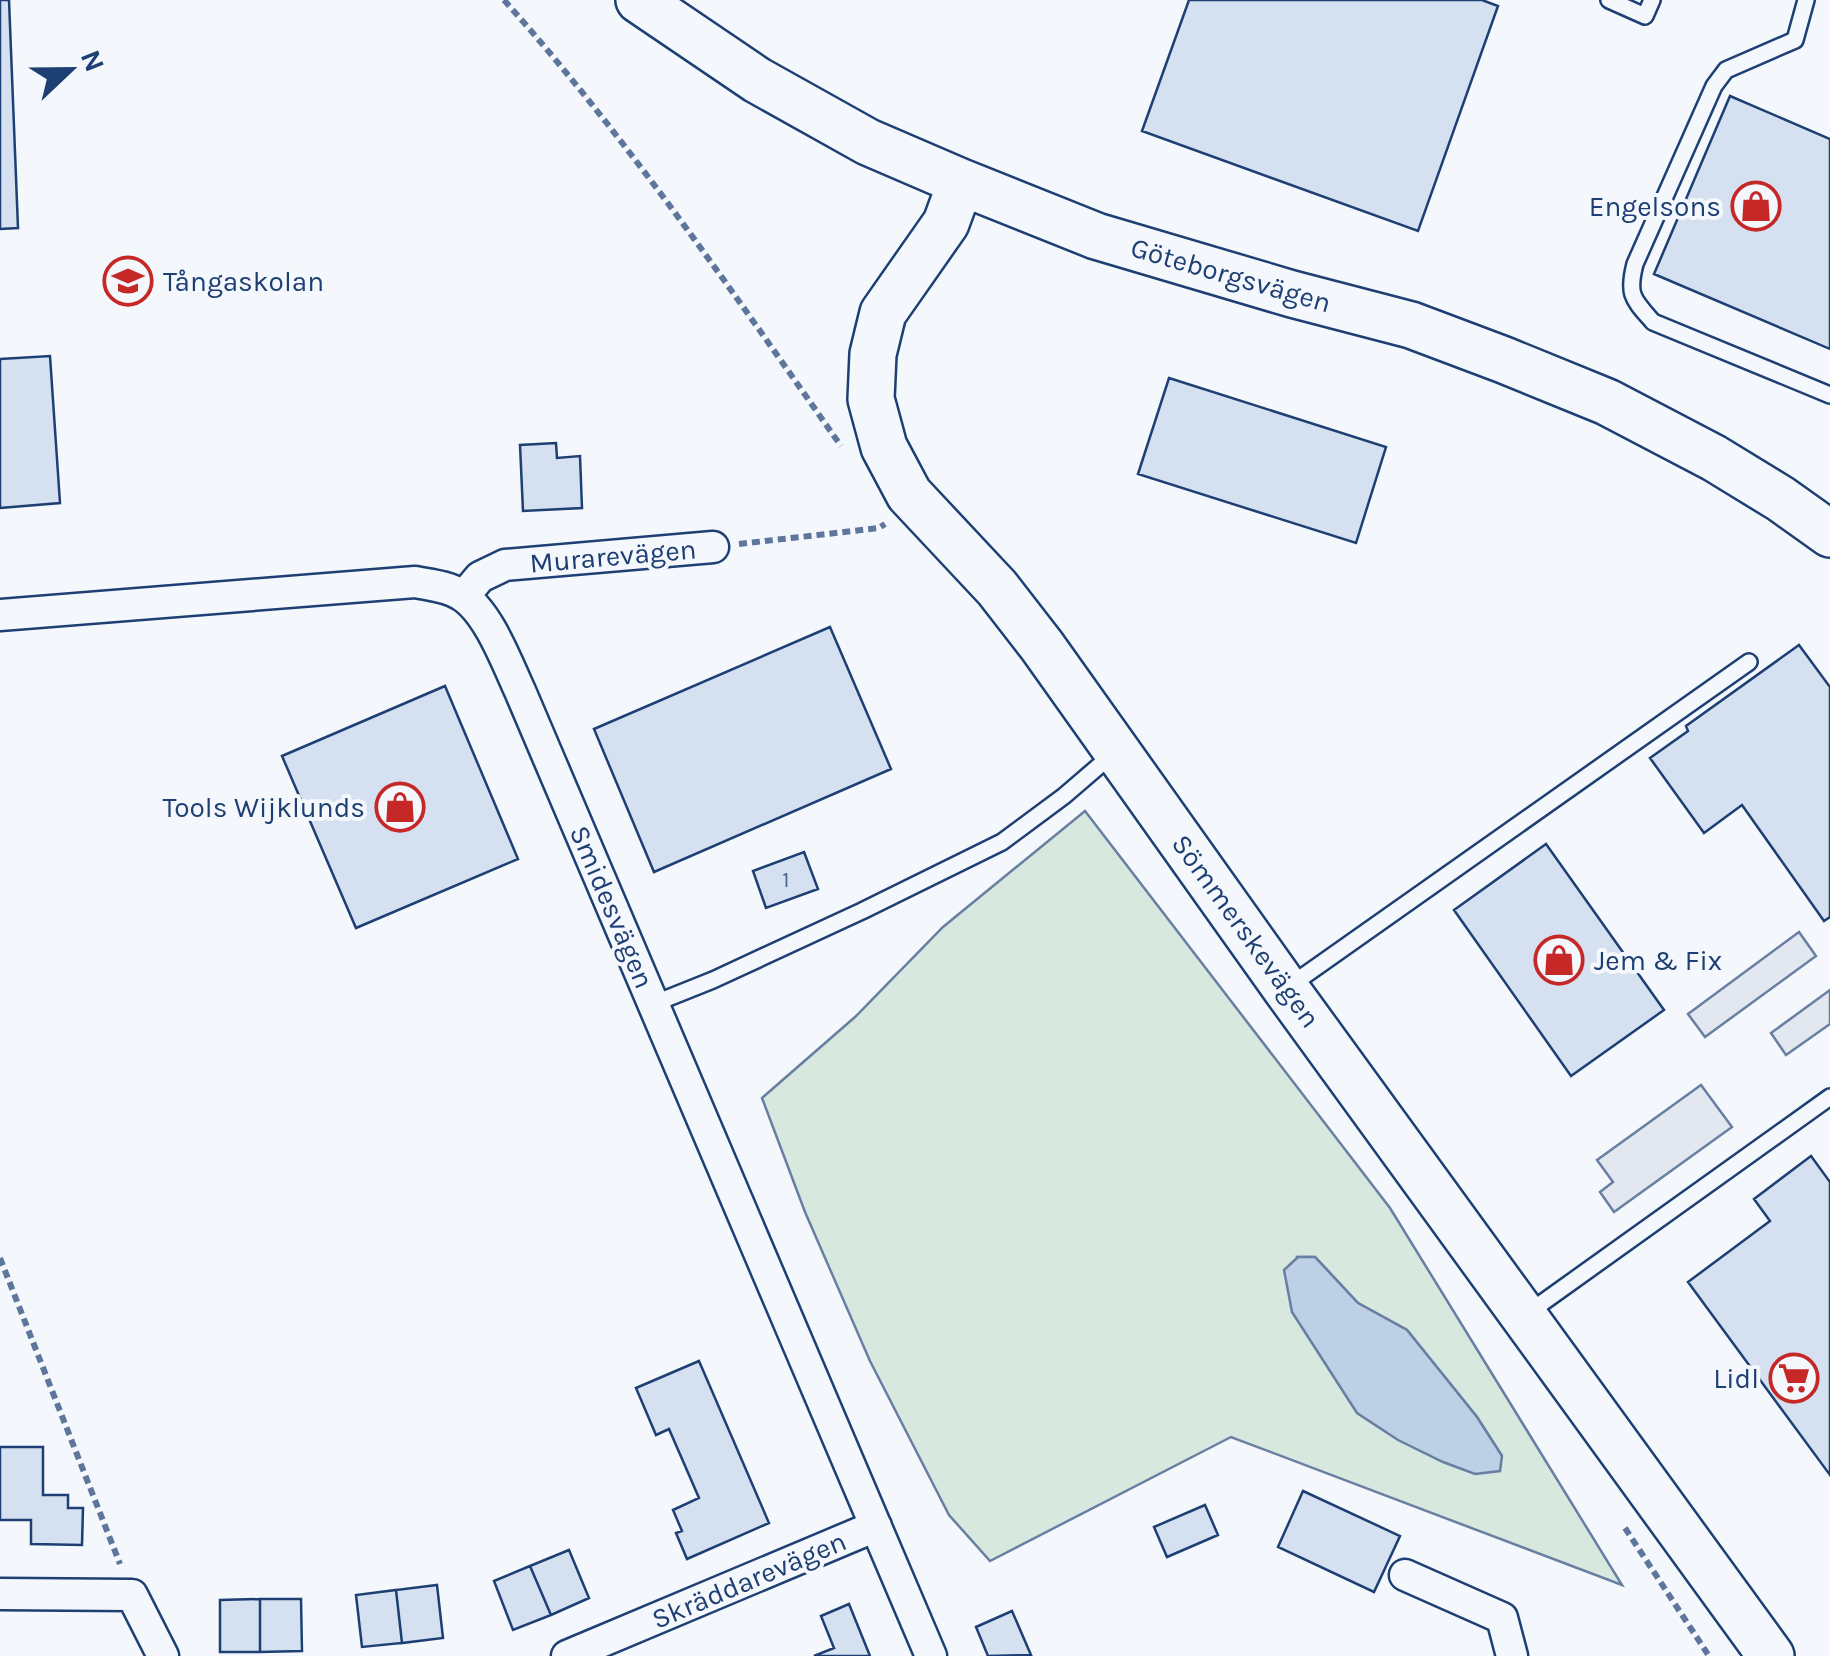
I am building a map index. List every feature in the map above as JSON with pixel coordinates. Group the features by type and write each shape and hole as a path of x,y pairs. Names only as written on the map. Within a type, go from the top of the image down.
{"street":[{"name":"Göteborgsvägen","path":"639,0 773,89 868,142 1096,236 1412,325 1504,360 1607,402 1714,458 1830,534"},
{"name":"Sömmerskevägen","path":"961,182 946,223 883,313 873,354 872,399 884,447 909,494 997,588 1042,646 1771,1656"},
{"name":"Murarevägen","path":"464,596 480,577 505,564 713,548"},
{"path":"0,614 398,583 440,586 464,596"},
{"name":"Smidesvägen","path":"464,596 491,628 520,690 931,1656"},
{"name":"Skräddarevägen","path":"567,1656 876,1526"},
{"path":"1405,1575 1502,1618 1512,1656"},
{"path":"0,1594 132,1595 163,1656"}],"lane":[{"path":"1610,0 1646,16 1652,0"},
{"path":"1806,0 1796,40 1726,70 1714,86 1635,264 1629,286 1653,322 1830,395"},
{"path":"1286,989 1750,662"},
{"path":"653,1004 862,911 1002,842 1117,751"},
{"path":"1524,1316 1830,1097"}],"path":[{"path":"713,548 879,528 892,520"},
{"path":"0,1258 132,1595"}],"shaded area":[{"path":"1085,811 1390,1208 1622,1585 1231,1437 990,1561 949,1515 870,1361 805,1212 762,1098 855,1017 943,927","holes":["1298,1257 1315,1257 1358,1303 1407,1330 1477,1417 1502,1456"]},
{"path":"1799,932 1816,956 1705,1037 1688,1014"},
{"path":"1830,990 1830,1024 1786,1055 1771,1033"},
{"path":"1701,1085 1732,1127 1614,1212 1600,1192 1613,1182 1597,1160"}],"water":[{"path":"1298,1257 1315,1257 1358,1303 1407,1330 1477,1417 1502,1456 1500,1471 1475,1474 1443,1462 1398,1440 1357,1413 1292,1312 1284,1270"}],"building":[{"path":"0,0 9,0 18,228 0,229"},
{"path":"1189,0 1482,0 1498,6 1418,231 1142,131"},
{"name":"Engelsons","path":"1730,96 1830,139 1830,349 1654,274"},
{"path":"50,356 60,503 0,508 0,359"},
{"path":"1169,378 1386,447 1356,543 1138,474"},
{"path":"556,443 557,458 580,456 582,508 523,511 520,445"},
{"path":"830,627 891,769 654,872 594,729"},
{"path":"1799,645 1830,687 1830,917 1824,921 1742,805 1704,833 1650,758 1688,731 1686,726"},
{"name":"Tools Wijklunds","path":"445,686 518,859 356,928 282,756"},
{"name":"Jem & Fix","path":"1546,844 1664,1010 1571,1076 1454,910"},
{"path":"804,852 818,889 766,908 753,871"},
{"name":"Lidl","path":"1811,1156 1830,1182 1830,1475 1688,1282 1770,1221 1754,1199"},
{"path":"699,1361 769,1523 687,1559 676,1533 682,1531 673,1510 699,1498 669,1429 656,1435 636,1388"},
{"path":"0,1447 43,1447 43,1495 68,1495 68,1508 83,1508 82,1545 31,1544 31,1520 0,1520"},
{"path":"1303,1491 1400,1536 1374,1592 1278,1547"},
{"path":"1205,1505 1218,1535 1167,1557 1154,1527"},
{"path":"569,1550 589,1598 551,1615 530,1566"},
{"path":"530,1566 551,1615 513,1630 494,1581"},
{"path":"437,1585 443,1638 402,1643 396,1590"},
{"path":"396,1590 402,1643 362,1647 356,1595"},
{"path":"260,1599 301,1599 302,1651 260,1652"},
{"path":"260,1599 260,1652 220,1652 220,1600"},
{"path":"849,1604 870,1656 814,1656 834,1648 821,1616"},
{"path":"1012,1611 1031,1655 988,1656 976,1627"}],"place":[{"name":"Engelsons","path":"1756,206"},
{"name":"Tångaskolan","path":"128,281"},
{"name":"Tools Wijklunds","path":"400,807"},
{"name":"Jem & Fix","path":"1559,960"},
{"name":"Lidl","path":"1794,1378"}]}
